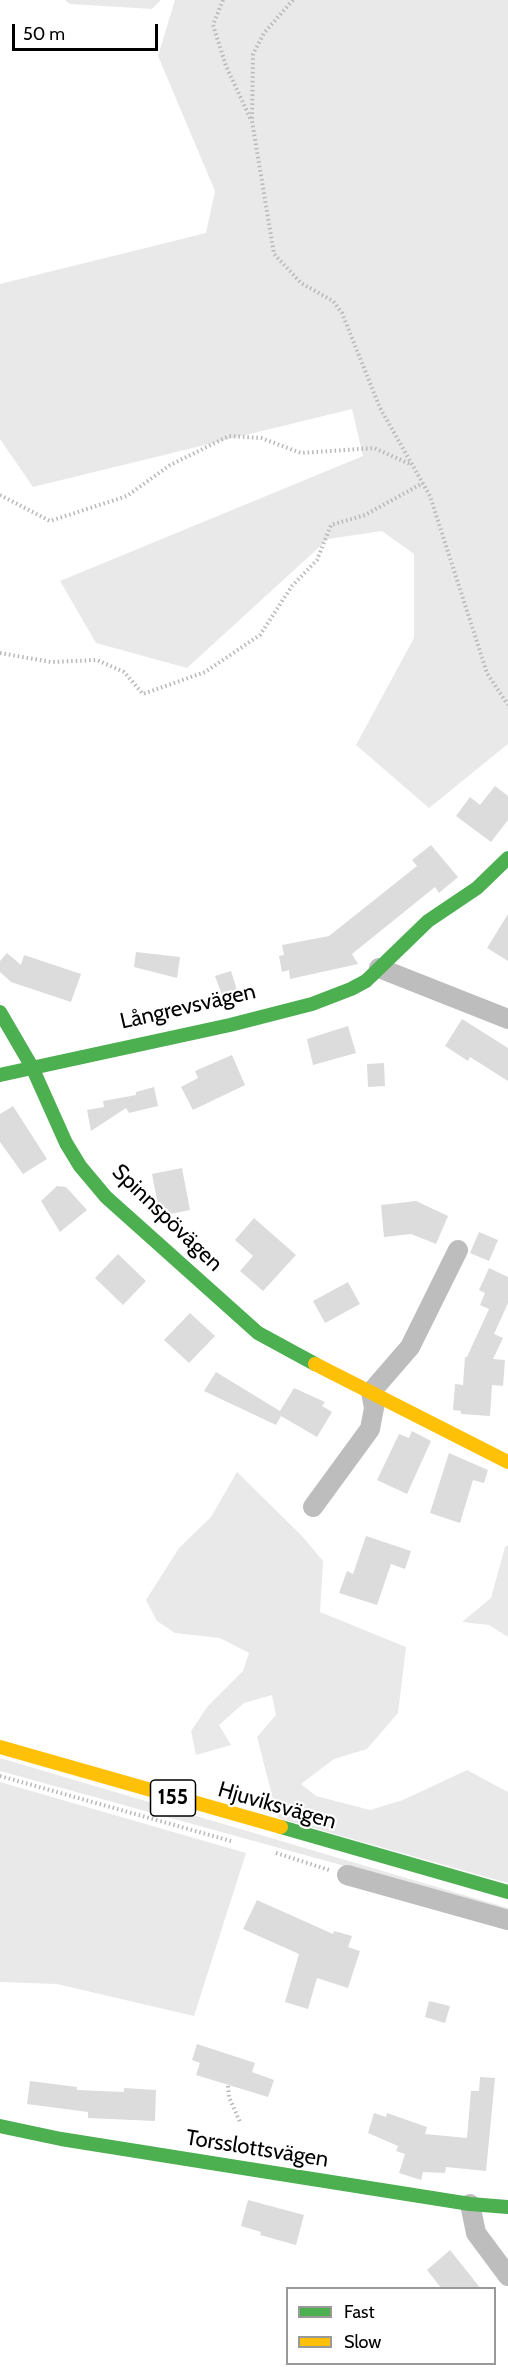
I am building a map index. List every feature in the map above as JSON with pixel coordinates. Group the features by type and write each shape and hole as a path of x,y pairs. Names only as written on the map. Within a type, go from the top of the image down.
{"street":[{"name":"Långrevsvägen","path":"0,1075 230,1025 312,1004 366,981 428,921 477,888 508,858"},
{"path":"379,968 508,1019"},
{"name":"Spinnspövägen","path":"0,1012 32,1067 66,1143 80,1166 106,1197 178,1264 258,1333 508,1462"},
{"path":"313,1507 370,1429 374,1408 371,1392 410,1347 458,1250"},
{"name":"Hjuviksvägen","path":"0,1747 508,1892"},
{"path":"347,1875 508,1920"},
{"name":"Torsslottsvägen","path":"0,2126 61,2139 470,2204 508,2207"},
{"path":"470,2204 476,2233 508,2276"}],"path":[{"path":"223,0 213,25 226,66 252,121"},
{"path":"293,0 264,33 253,54 252,121 274,254 301,283 333,301 342,313 380,408 430,496 487,673 508,705"},
{"path":"0,495 50,521 127,496 170,465 229,436 261,438 301,453 374,448 413,466"},
{"path":"0,653 51,662 97,660 124,672 143,694 205,672 260,635 292,586 317,560 331,525 365,515 423,483"},
{"path":"0,1776 238,1842"},
{"path":"271,1852 347,1875"},
{"path":"228,2086 228,2097 240,2122"}],"shaded area":[{"path":"65,0 161,0 152,9 70,4"},
{"path":"175,0 508,0 508,744 429,808 356,745 414,638 414,554 382,531 328,539 187,668 96,643 60,581 363,456 352,409 33,487 0,439 0,284 206,233 215,191 158,56"},
{"path":"237,1472 302,1536 323,1561 320,1612 406,1647 398,1713 367,1749 334,1759 301,1784 316,1796 370,1810 403,1800 467,1770 508,1792 508,1883 278,1818 257,1737 276,1715 272,1695 244,1703 219,1725 231,1745 196,1755 191,1731 208,1706 243,1671 249,1653 220,1638 175,1633 157,1621 146,1600 179,1548 211,1517"},
{"path":"508,1545 508,1637 489,1625 462,1622 491,1598 505,1547"},
{"path":"0,1758 508,1908 508,1911 0,1771"},
{"path":"0,1782 246,1853 194,2016 57,1984 0,1982"}],"building":[{"path":"495,786 508,796 508,820 491,842 456,816 470,797 480,805"},
{"path":"431,845 458,877 439,893 435,887 352,954 358,964 290,979 289,970 282,972 279,956 284,955 282,945 329,936 417,866 412,860"},
{"path":"508,914 508,961 487,948"},
{"path":"136,952 180,957 177,978 134,967"},
{"path":"7,953 21,965 24,955 81,974 71,1002 11,982 0,972 0,961"},
{"path":"231,971 237,990 222,995 215,976"},
{"path":"462,1019 508,1048 508,1081 470,1057 468,1061 445,1046"},
{"path":"348,1026 356,1053 313,1065 307,1039"},
{"path":"232,1055 245,1085 193,1110 181,1087 198,1078 195,1071"},
{"path":"384,1063 385,1086 368,1087 367,1064"},
{"path":"154,1087 158,1106 129,1113 126,1108 91,1131 87,1110 104,1107 103,1101 136,1095 136,1092"},
{"path":"13,1106 47,1159 23,1174 0,1142 0,1114"},
{"path":"182,1168 190,1210 160,1216 152,1174"},
{"path":"57,1186 66,1187 87,1210 60,1232 41,1201"},
{"path":"416,1201 448,1216 436,1244 411,1234 384,1237 381,1205"},
{"path":"254,1218 296,1255 263,1291 240,1271 253,1256 235,1240"},
{"path":"479,1232 498,1240 489,1261 470,1253"},
{"path":"118,1254 146,1281 123,1305 95,1278"},
{"path":"489,1268 508,1277 508,1303 494,1334 503,1338 493,1359 505,1360 503,1386 492,1385 490,1416 461,1414 461,1411 453,1410 455,1384 463,1385 465,1357 489,1309 480,1305 485,1293 479,1290"},
{"path":"348,1282 360,1304 325,1323 313,1301"},
{"path":"190,1313 215,1336 189,1363 164,1340"},
{"path":"216,1372 280,1411 294,1388 325,1402 322,1406 332,1412 317,1437 281,1416 276,1425 204,1391"},
{"path":"412,1431 431,1441 407,1494 377,1480 399,1434 409,1438"},
{"path":"449,1453 488,1470 484,1483 473,1480 460,1523 430,1513"},
{"path":"366,1536 411,1551 405,1569 391,1564 377,1605 339,1593 347,1571 353,1574"},
{"path":"257,1900 333,1934 334,1931 352,1936 348,1947 360,1951 348,1988 317,1978 308,2009 285,2002 299,1954 243,1929"},
{"path":"429,2001 450,2006 445,2023 425,2017"},
{"path":"197,2044 255,2063 252,2072 274,2080 268,2097 196,2075 200,2063 192,2060"},
{"path":"480,2077 495,2078 486,2171 446,2167 445,2173 423,2172 421,2180 399,2173 405,2154 396,2151 398,2146 368,2133 374,2113 386,2117 387,2113 427,2127 425,2134 467,2138 471,2091 479,2091"},
{"path":"30,2081 77,2087 77,2090 124,2092 124,2088 156,2090 155,2121 88,2118 88,2112 27,2104"},
{"path":"248,2200 304,2215 296,2245 260,2235 261,2232 241,2226"},
{"path":"450,2250 479,2287 440,2287 427,2270"}],"traffic: fast":[{"path":"0,1075 230,1025 312,1004 351,989 366,981 428,921 477,888 508,858"},
{"path":"0,1012 32,1067 66,1143 80,1166 106,1197 258,1333 315,1364"},
{"path":"281,1827 508,1892"},
{"path":"0,2126 61,2139 224,2165 470,2204 508,2207"}],"traffic: slow":[{"path":"315,1364 508,1462"},
{"path":"0,1747 281,1827"}]}
